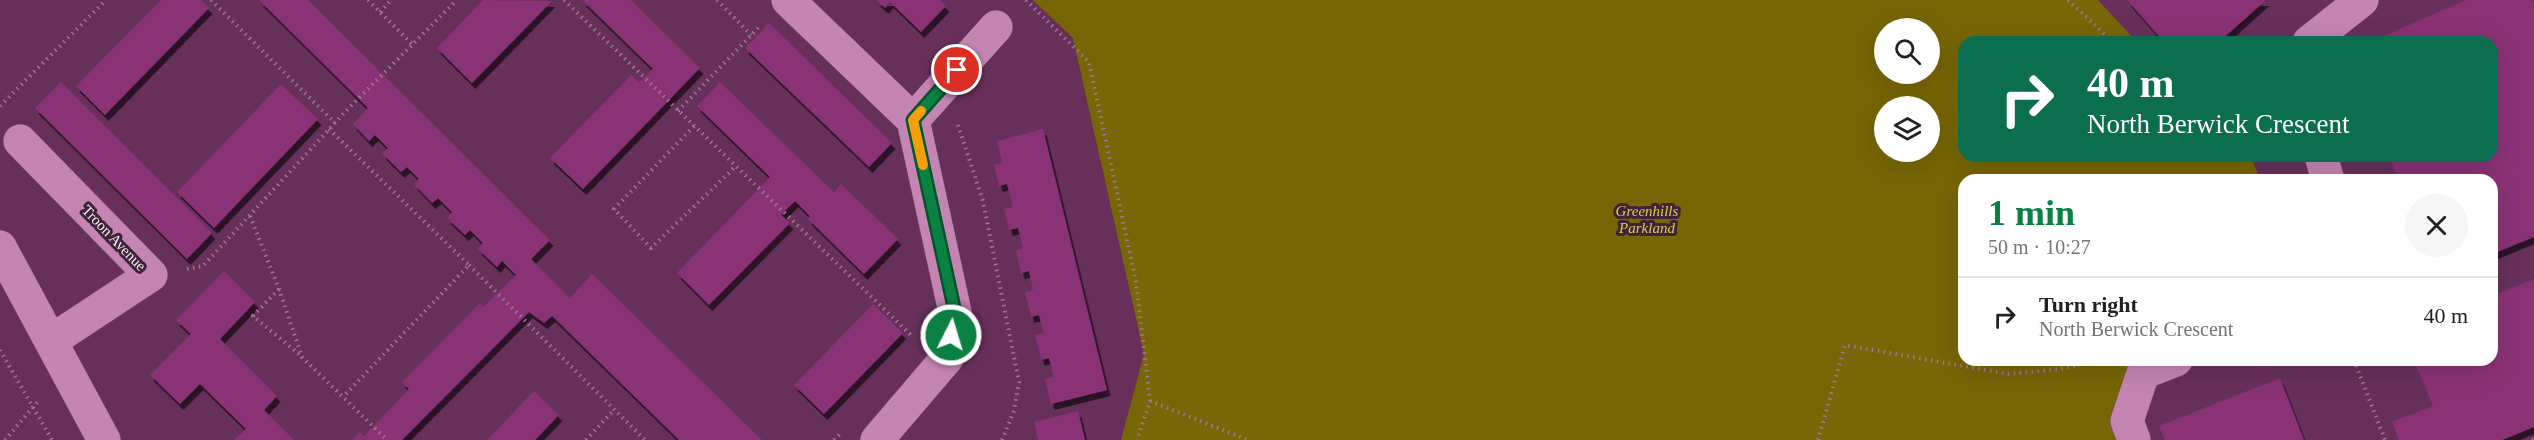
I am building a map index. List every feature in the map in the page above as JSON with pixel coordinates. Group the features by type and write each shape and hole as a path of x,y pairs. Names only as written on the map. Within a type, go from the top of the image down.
{"street":[{"path":"788,0 913,120 955,312 948,358 877,440"},
{"path":"2317,36 2362,0"},
{"path":"913,120 996,27"},
{"name":"Troon Avenue","path":"20,141 151,275 58,355"},
{"path":"0,247 104,440"},
{"path":"2134,440 2127,421 2143,373 2161,366"}],"path":[{"path":"0,106 106,0"},
{"path":"211,0 335,123"},
{"path":"368,0 413,45"},
{"path":"380,12 391,0"},
{"path":"151,275 203,266 329,129 457,0"},
{"path":"564,0 942,365"},
{"path":"678,111 752,33 717,0"},
{"path":"1026,0 1089,62 1136,282 1150,401 1137,440"},
{"path":"2068,0 2107,36"},
{"path":"944,85 983,201 1019,382 1014,411 1002,440"},
{"path":"694,126 614,209 651,248 736,166"},
{"path":"329,129 645,440"},
{"path":"249,216 279,289 302,357"},
{"path":"343,397 469,265"},
{"path":"279,289 253,316 302,357 387,440"},
{"path":"1818,440 1845,345 1958,365"},
{"path":"0,350 52,440"},
{"path":"5,440 33,408 58,355"},
{"path":"1963,366 2008,374 2074,366"},
{"path":"2356,366 2385,440"},
{"path":"1150,401 1248,440"},
{"path":"586,440 614,410"}],"green space":[{"name":"Greenhills Parkland","path":"1033,0 2098,0 2131,36 1958,36 1958,162 2253,162 2258,174 1958,174 1958,366 2133,366 2145,440 1121,440 1144,354 1073,38"}],"building":[{"path":"161,0 201,0 209,8 105,115 76,86"},
{"path":"259,0 308,0 550,240 531,259 570,298 592,274 762,440 679,440 552,316 544,323 529,312 402,440 352,440 359,432 364,436 409,389 402,382 480,303 483,307 516,275 502,261 497,267 478,249 483,243 470,230 465,235 447,218 452,212 438,198 432,203 414,184 419,179 407,167 401,172 382,153 388,148 375,135 369,141 353,124 368,108"},
{"path":"483,0 552,1 472,83 437,48"},
{"path":"582,0 631,0 700,68 583,189 550,158 631,75 639,82 653,69"},
{"path":"876,0 940,0 946,6 921,32 890,2 885,8"},
{"path":"2127,0 2266,0 2226,36 2159,36"},
{"path":"2466,0 2533,0 2534,237 2498,252 2498,174 2396,174 2391,162 2498,162 2498,36 2384,36"},
{"path":"769,23 892,143 869,167 745,48"},
{"path":"61,82 212,233 187,259 35,108"},
{"path":"720,82 834,192 841,184 898,239 864,274 808,219 810,216 795,201 781,215 790,223 709,305 677,273 770,177 697,106"},
{"path":"281,84 318,119 214,228 177,192"},
{"path":"1043,129 1107,390 1051,404 1045,379 1054,377 1049,358 1041,360 1035,335 1044,333 1039,315 1031,317 1025,292 1033,290 1029,271 1021,273 1016,251 1023,248 1018,228 1009,230 1004,209 1013,207 1007,184 999,186 994,165 1002,163 997,141"},
{"path":"224,271 255,302 220,339 277,396 264,410 294,440 234,440 246,429 200,384 180,404 150,375 191,334 176,320"},
{"path":"2534,279 2534,427 2502,440 2399,440 2392,422 2433,406 2416,366 2498,366 2498,294"},
{"path":"873,304 903,333 824,414 794,385"},
{"path":"2280,378 2304,440 2165,440 2159,426"},
{"path":"534,391 559,415 535,440 487,440"},
{"path":"1078,411 1085,440 1038,440 1034,422"}],"slow traffic":[{"path":"921,111 913,120 923,165"}],"route":[{"path":"951,335 955,312 913,120 957,70"}]}
